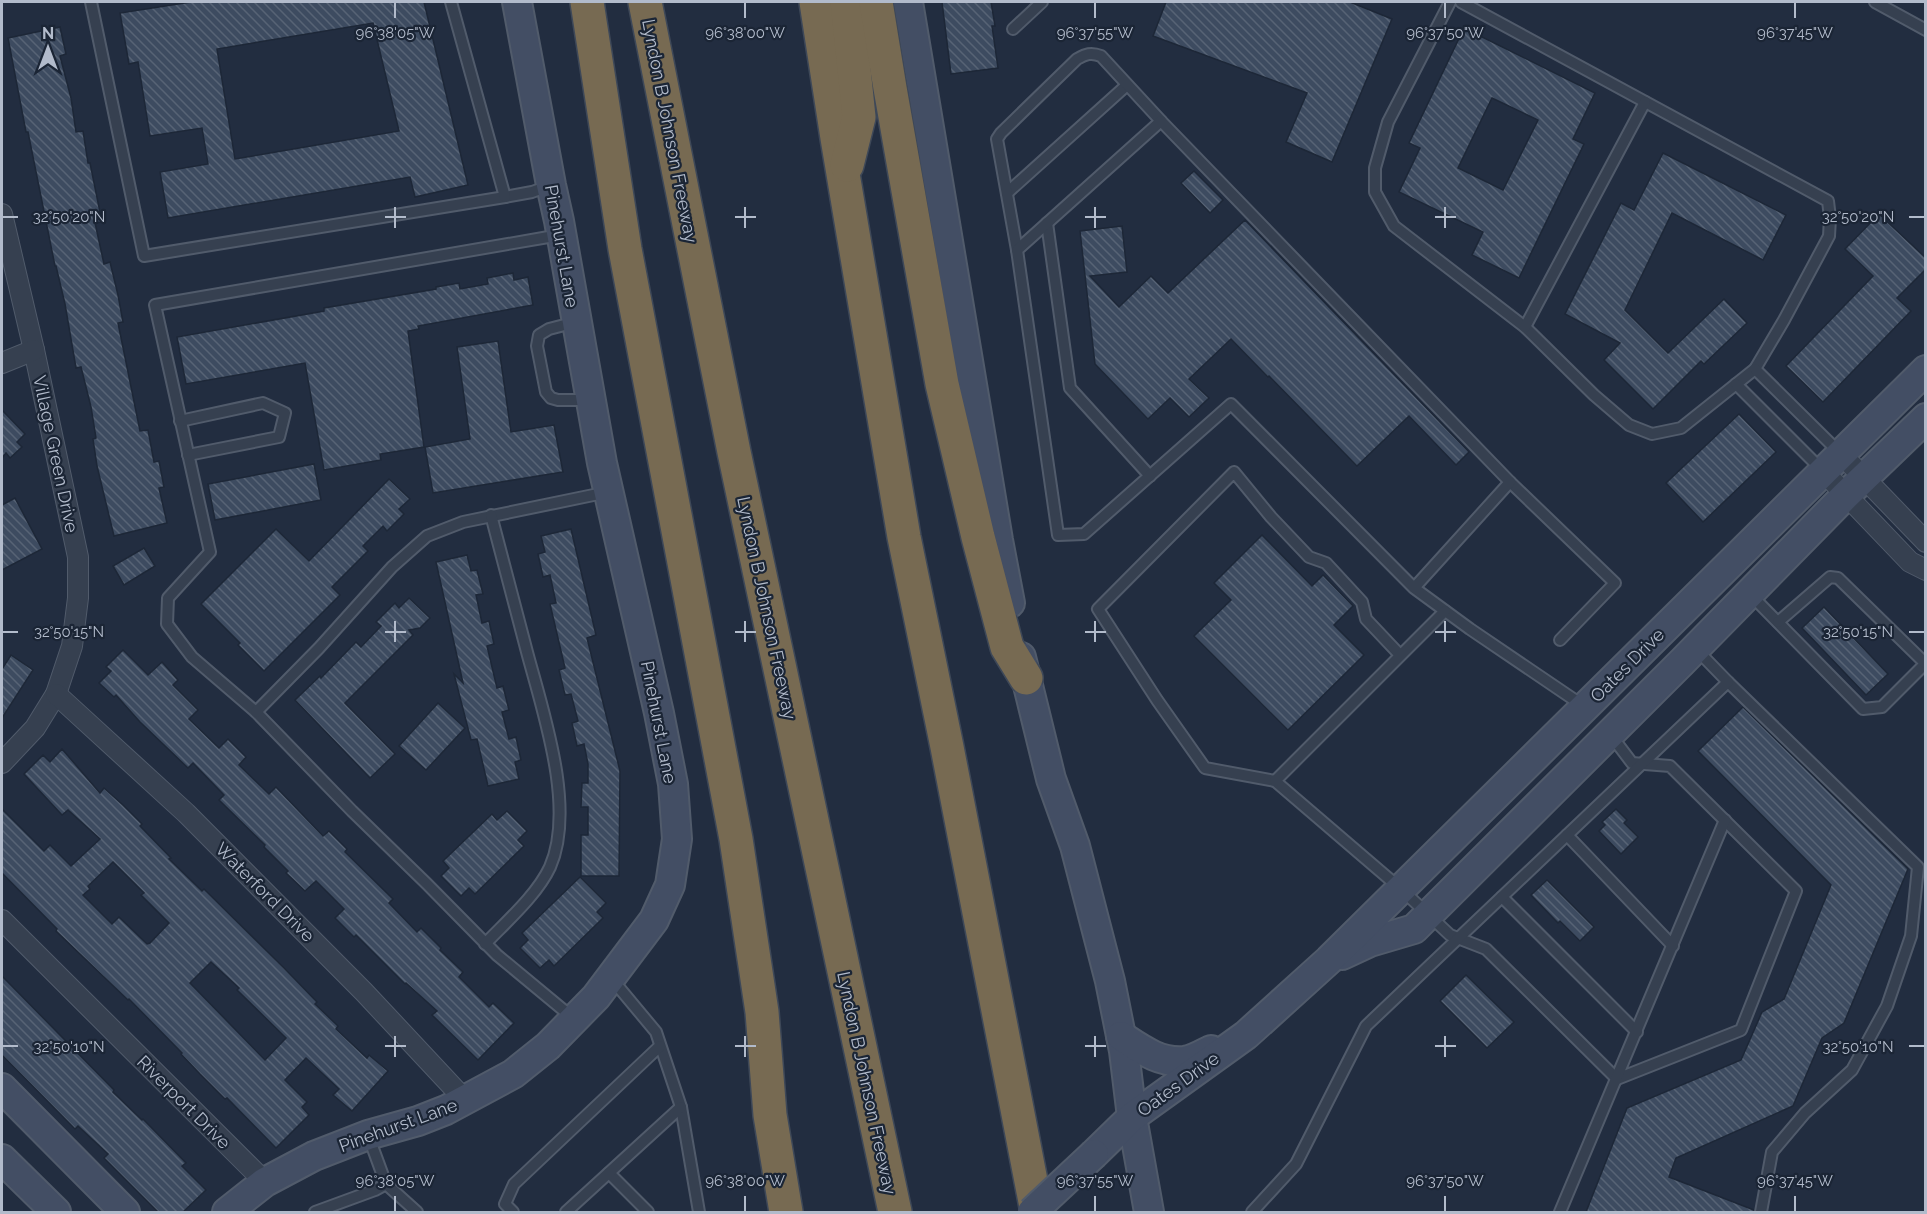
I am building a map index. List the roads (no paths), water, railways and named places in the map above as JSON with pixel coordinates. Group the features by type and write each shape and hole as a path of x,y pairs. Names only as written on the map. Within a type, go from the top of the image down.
{"highway":[{"path":"587,2 627,261 736,839 762,1012 770,1114 786,1212"},
{"name":"Lyndon B Johnson Freeway","path":"645,2 734,452 895,1212"},
{"path":"816,2 843,178 904,537 1037,1212"},
{"path":"843,178 859,117 847,2"},
{"path":"876,2 942,384 970,506 1007,647 1026,678"}],"main road":[{"name":"Pinehurst Lane","path":"227,1212 265,1182 314,1156 368,1135 418,1121 465,1100 513,1074 548,1046 596,997 654,920 670,885 677,839 673,784 608,492 517,2"},
{"path":"908,2 998,540 1026,678 1051,779 1075,846 1094,914 1121,1036 1132,1117 1149,1212"},
{"name":"Oates Drive","path":"1032,1212 1132,1117 1246,1035 1329,960 1926,370"},
{"name":"Oates Drive","path":"1329,960 1370,942 1414,929 1854,487 1926,418"},
{"path":"1585,707 1610,734"},
{"path":"1121,1036 1146,1053 1161,1059 1185,1061 1246,1035"},
{"path":"2,1089 125,1212"},
{"path":"2,1159 56,1212"}],"street":[{"name":"Village Green Drive","path":"2,214 34,350 78,557 78,598 72,646 56,694"},
{"path":"2,363 34,350"},
{"path":"1832,463 1854,487 1910,562 1926,570"},
{"path":"1854,487 1926,542"},
{"path":"2,763 35,728 56,694"},
{"name":"Waterford Drive","path":"56,694 186,813 364,992 465,1100"},
{"name":"Riverport Drive","path":"2,920 265,1182"}],"lane":[{"path":"91,2 144,256 505,197 532,192 551,185"},
{"path":"451,2 505,197"},
{"path":"1013,29 1042,2"},
{"path":"1450,2 1388,122 1376,168 1376,192 1394,226 1525,327 1594,395 1629,425 1652,434 1682,428 1755,369 1829,236 1828,201 1461,2"},
{"path":"1875,2 1926,30"},
{"path":"1560,640 1615,583 1510,482 1101,56 1094,53 1085,54 1077,59 997,139 1017,250 1058,535 1084,534 1231,404 1414,588 1585,707"},
{"path":"1007,193 1128,85"},
{"path":"1525,327 1645,102"},
{"path":"1017,250 1161,121"},
{"path":"1047,223 1070,388 1150,476"},
{"path":"560,235 155,305 210,552 168,598 167,624 192,657 256,712 485,944 574,1019"},
{"path":"576,322 549,329 539,335 537,345 541,369 546,392 551,398 590,400"},
{"path":"1755,369 1832,463"},
{"path":"1736,384 1832,463"},
{"path":"180,421 263,403 285,413 279,437 188,455"},
{"path":"1400,655 1366,619 1362,602 1326,563 1309,557 1271,517 1234,472 1098,609 1157,700 1205,768 1275,781 1401,889 1427,916 1450,935 1486,949 1617,1079"},
{"path":"1414,588 1510,482"},
{"path":"256,712 319,648 392,567 427,536 463,522 491,515 608,492"},
{"path":"485,944 536,889 550,867 558,840 559,798 558,775 491,515"},
{"path":"1749,593 1863,709 1882,707 1925,663 1838,578 1830,578 1778,622"},
{"path":"1275,781 1445,611"},
{"path":"1695,648 1918,867 1911,936 1887,1006 1852,1070 1805,1113 1772,1152 1761,1212"},
{"path":"1252,1212 1296,1164 1366,1026 1728,682"},
{"path":"1610,734 1632,763 1670,766 1796,891 1742,1030 1617,1079"},
{"path":"1560,1212 1725,820"},
{"path":"1567,835 1673,946"},
{"path":"1502,897 1637,1032"},
{"path":"611,978 656,1032 681,1107 699,1212"},
{"path":"513,1212 505,1203 514,1184 660,1046"},
{"path":"566,1212 681,1107"},
{"path":"368,1135 386,1184 417,1212"},
{"path":"609,1173 648,1212"},
{"path":"315,1212 386,1184"}]}
